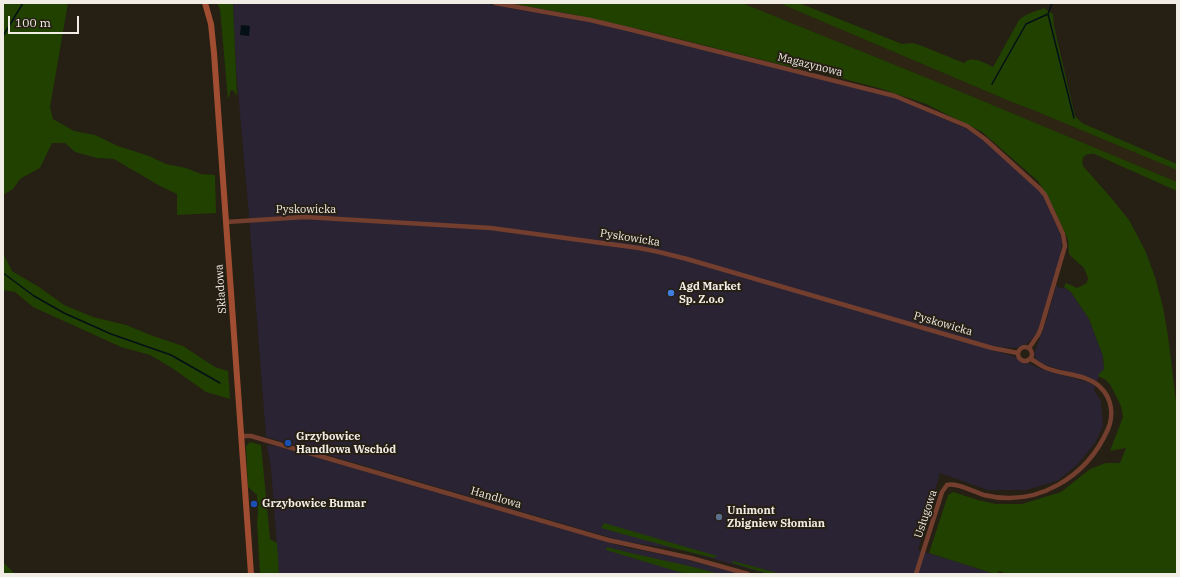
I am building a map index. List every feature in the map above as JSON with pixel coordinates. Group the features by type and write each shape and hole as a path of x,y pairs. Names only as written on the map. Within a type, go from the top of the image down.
{"main road":[{"name":"Składowa","path":"205,3 211,24 214,44 251,574"}],"street":[{"name":"Magazynowa","path":"495,3 590,20 895,96 967,126 1035,183 1045,195 1063,234 1065,246 1062,258 1041,328 1029,348"},
{"name":"Pyskowicka","path":"226,222 306,217 491,228 639,248 687,259 988,347 1018,353"},
{"path":"1022,347 1029,348 1032,353 1031,359 1028,361 1022,361 1018,356 1019,350 1022,347"},
{"name":"Usługowa","path":"916,574 942,492 947,485 953,484 978,493 999,497 1018,497 1039,493 1060,484 1078,471 1093,455 1104,436 1110,420 1111,411 1107,396 1101,387 1091,380 1044,368 1031,359"},
{"name":"Handlowa","path":"241,436 251,436 596,537 691,558 748,574"}],"shaded area":[{"path":"233,3 483,3 581,20 896,98 978,135 1040,190 1060,233 1062,242 1061,254 1038,330 1034,337 1026,344 1019,347 993,346 992,350 1013,356 1023,363 1028,363 1044,370 1088,382 1095,386 1094,390 1101,401 1103,426 1095,443 1077,465 1057,481 1026,490 988,490 940,473 918,550 995,574 767,574 681,550 622,541 266,437 236,68"},
{"path":"742,3 779,3 1007,100 1177,170 1177,182 947,86"},
{"path":"241,25 250,26 249,36 240,35"},
{"path":"1056,286 1063,289 1064,287 1071,292 1089,319 1103,356 1104,369 1100,373 1097,381 1085,376 1048,366 1041,363 1034,355 1046,322"},
{"path":"267,445 277,446 624,547 680,558 741,574 279,574 271,468"}],"green space":[{"path":"3,3 68,3 50,107 53,119 74,131 95,135 118,146 149,156 166,164 186,168 201,174 215,175 216,213 177,215 177,194 160,186 114,159 97,158 75,152 65,143 52,143 40,168 20,179 13,189 3,195"},
{"path":"217,3 233,3 237,96 233,90 230,91 228,99 220,9"},
{"path":"507,3 742,3 947,86 1177,182 1177,191 1094,154 1088,154 1083,158 1083,166 1129,220 1145,250 1155,277 1163,307 1177,409 1177,574 1007,574 999,571 995,574 929,553 948,495 953,492 996,504 1022,504 1061,492 1090,469 1106,463 1120,463 1126,448 1110,451 1123,417 1121,406 1111,386 1106,380 1098,376 1104,369 1103,356 1089,319 1071,292 1064,287 1066,283 1077,288 1087,283 1088,278 1084,268 1069,254 1068,240 1051,203 1038,181 982,132 926,104 882,89 829,75 824,66 810,62 799,69 643,30 566,13"},
{"path":"779,3 799,3 902,44 913,43 964,63 974,60 993,67 1019,20 1028,14 1044,8 1053,14 1054,26 1075,116 1082,123 1177,164 1177,170 1007,100"},
{"path":"3,253 12,271 39,287 64,305 93,317 126,325 183,346 215,367 228,371 230,399 206,392 172,368 150,355 121,347 33,307 15,292 3,290"},
{"path":"250,442 261,445 270,539 277,543 279,574 260,574 257,495 248,487 246,446"},
{"path":"604,523 717,556 714,558 601,528"},
{"path":"607,547 719,574 686,574 606,550"},
{"path":"733,561 781,574 769,574 732,563"},
{"path":"3,562 15,574 3,574"}],"waterway":[{"path":"3,36 23,3"},
{"path":"1052,3 1048,14 1074,118"},
{"path":"992,84 1026,24 1048,14"},
{"path":"3,273 34,296 64,313 111,334 171,355 220,383"}],"place":[{"name":"Agd Market Sp. Z.o.o","path":"671,293"},
{"name":"Grzybowice Handlowa Wschód","path":"288,443"},
{"name":"Grzybowice Bumar","path":"254,504"},
{"name":"Unimont Zbigniew Słomian","path":"719,517"}]}
